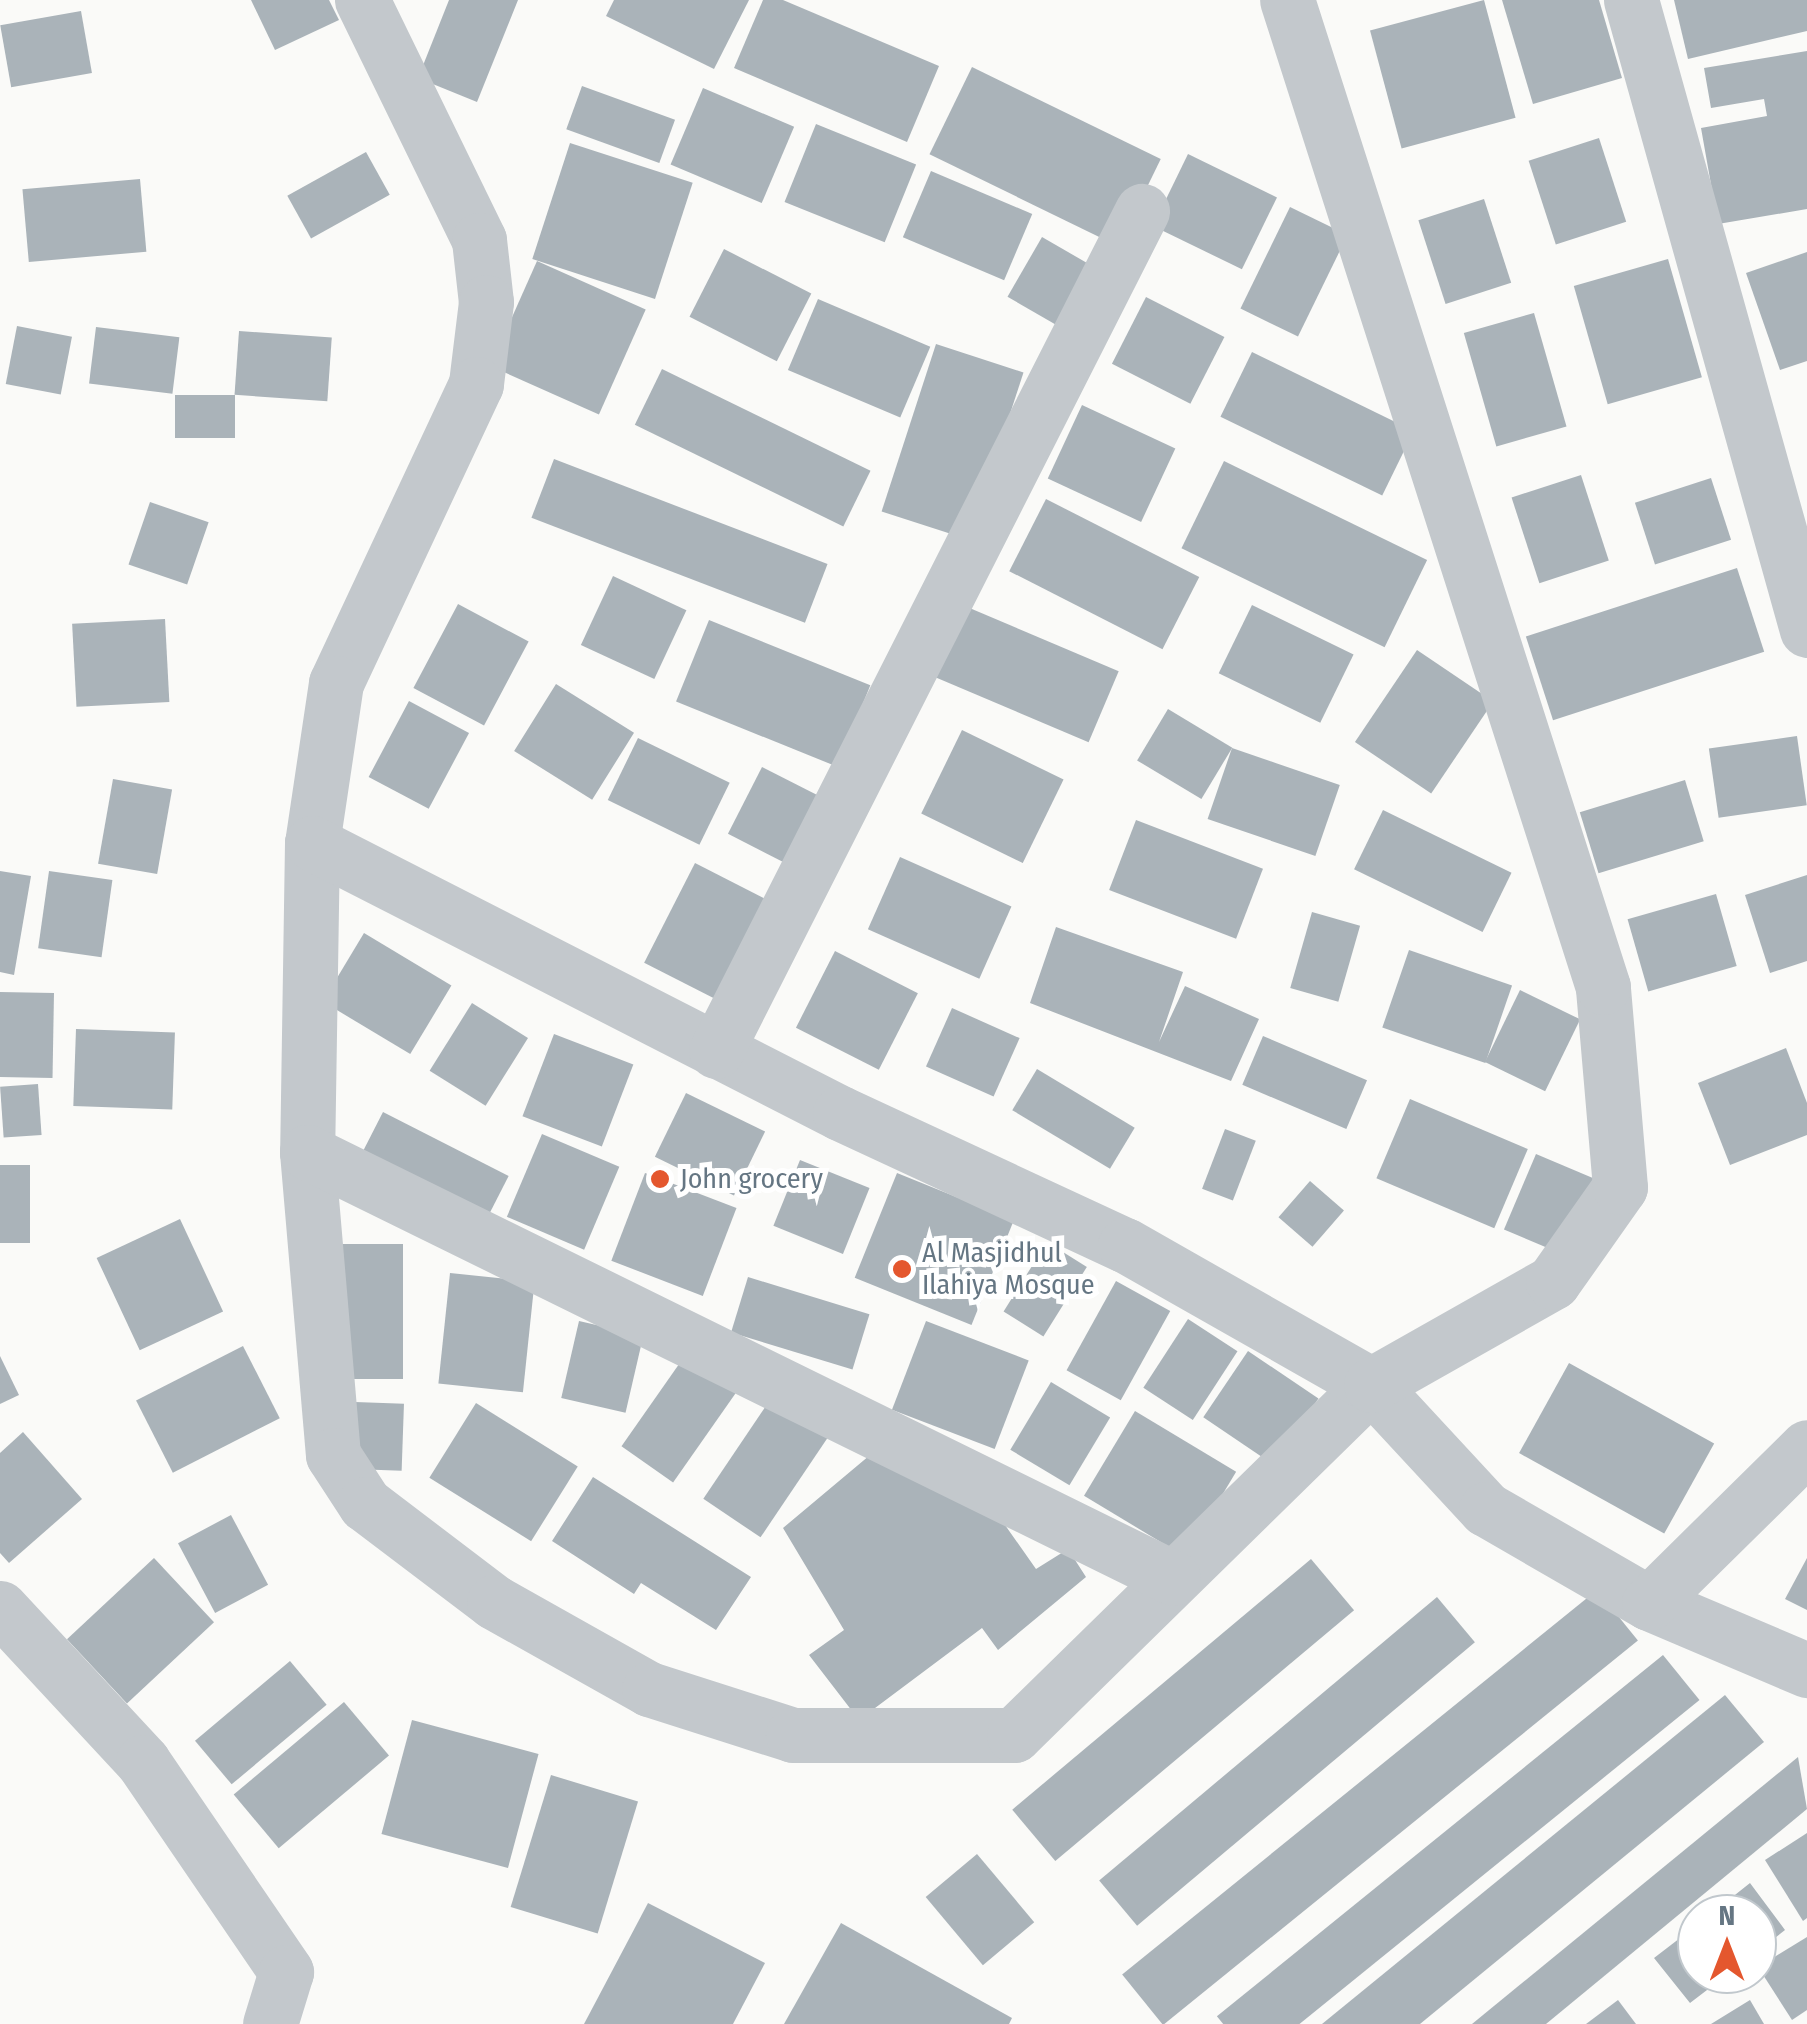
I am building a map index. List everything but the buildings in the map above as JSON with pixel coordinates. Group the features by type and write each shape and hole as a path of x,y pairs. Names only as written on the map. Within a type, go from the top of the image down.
{"street":[{"path":"362,0 478,240 486,302 476,384 336,683 312,843 307,1152 332,1455 365,1504 494,1602 649,1689 793,1735 1014,1735 1371,1385 1553,1282 1620,1187 1602,987 1287,0"},
{"path":"1631,0 1807,630"},
{"path":"716,1050 1142,211"},
{"path":"312,843 716,1050 1125,1245 1371,1385 1486,1509 1649,1603 1807,1670"},
{"path":"307,1152 1174,1578"},
{"path":"1649,1603 1807,1447"},
{"path":"0,1608 144,1762 286,1972 270,2024"}],"place":[{"name":"John grocery","path":"660,1179"},
{"name":"Al Masjidhul Ilahiya Mosque","path":"902,1269"}]}
